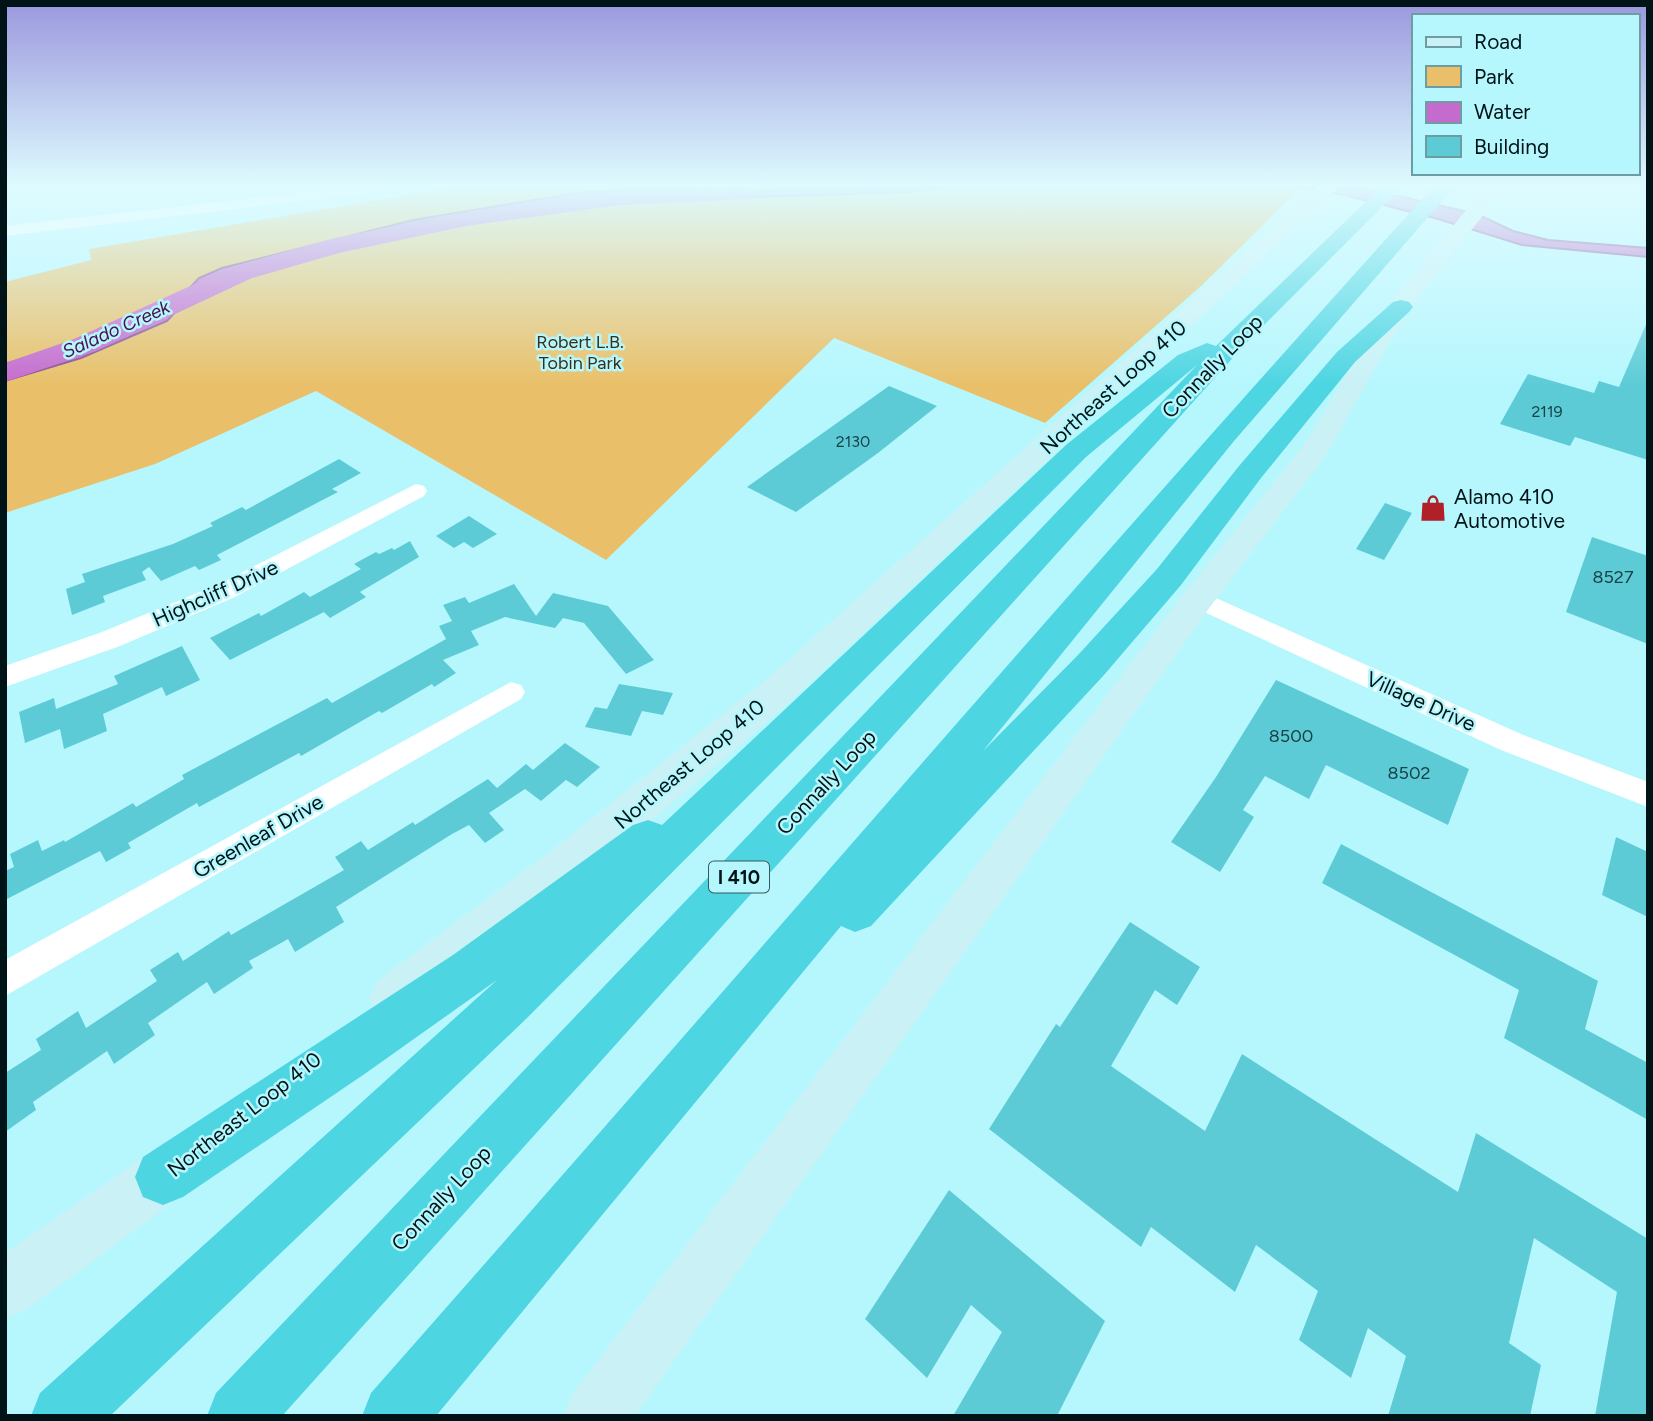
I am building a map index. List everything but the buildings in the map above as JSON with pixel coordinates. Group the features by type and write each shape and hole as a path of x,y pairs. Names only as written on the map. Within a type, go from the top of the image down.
{"highway":[{"name":"Connally Loop","path":"239,1416 1238,337 1325,252"},
{"path":"394,1416 720,1036 1224,435 1385,252"},
{"path":"720,1036 849,918 1072,685 1169,577 1250,472 1346,357 1405,322"},
{"path":"62,1416 510,1001 1076,451 1187,360 1238,337"},
{"path":"163,1177 295,1092 517,937 707,790 852,669"}],"main road":[{"name":"Northeast Loop 410","path":"5,1289 163,1177 572,861 780,689 1258,252"},
{"path":"1296,475 1355,415 1387,375 1405,322 1458,252"},
{"path":"596,1416 1198,599 1317,449 1384,331 1405,322 1466,252"}],"street":[{"name":"Highcliff Drive","path":"5,677 111,639 226,592 416,491"},
{"name":"Village Drive","path":"1198,599 1511,742 1648,795"},
{"name":"Greenleaf Drive","path":"5,979 511,692"}],"green space":[{"name":"Robert L.B. Tobin Park","path":"90,252 1235,252 1201,286 1045,423 834,338 606,560 316,391 155,464 5,513 5,282 91,260"}],"water":[{"path":"284,252 311,252 236,271 214,281 208,292 180,307 167,321 81,358 5,381 5,364 45,352 41,357 92,344 153,307 164,306 169,299 185,293 199,278 222,268"},
{"path":"1599,252 1648,252 1648,257"}],"waterway":[{"name":"Salado Creek","path":"5,373 85,345 243,272 313,252"}],"place":[{"name":"Alamo 410 Automotive","path":"1433,508"}]}
